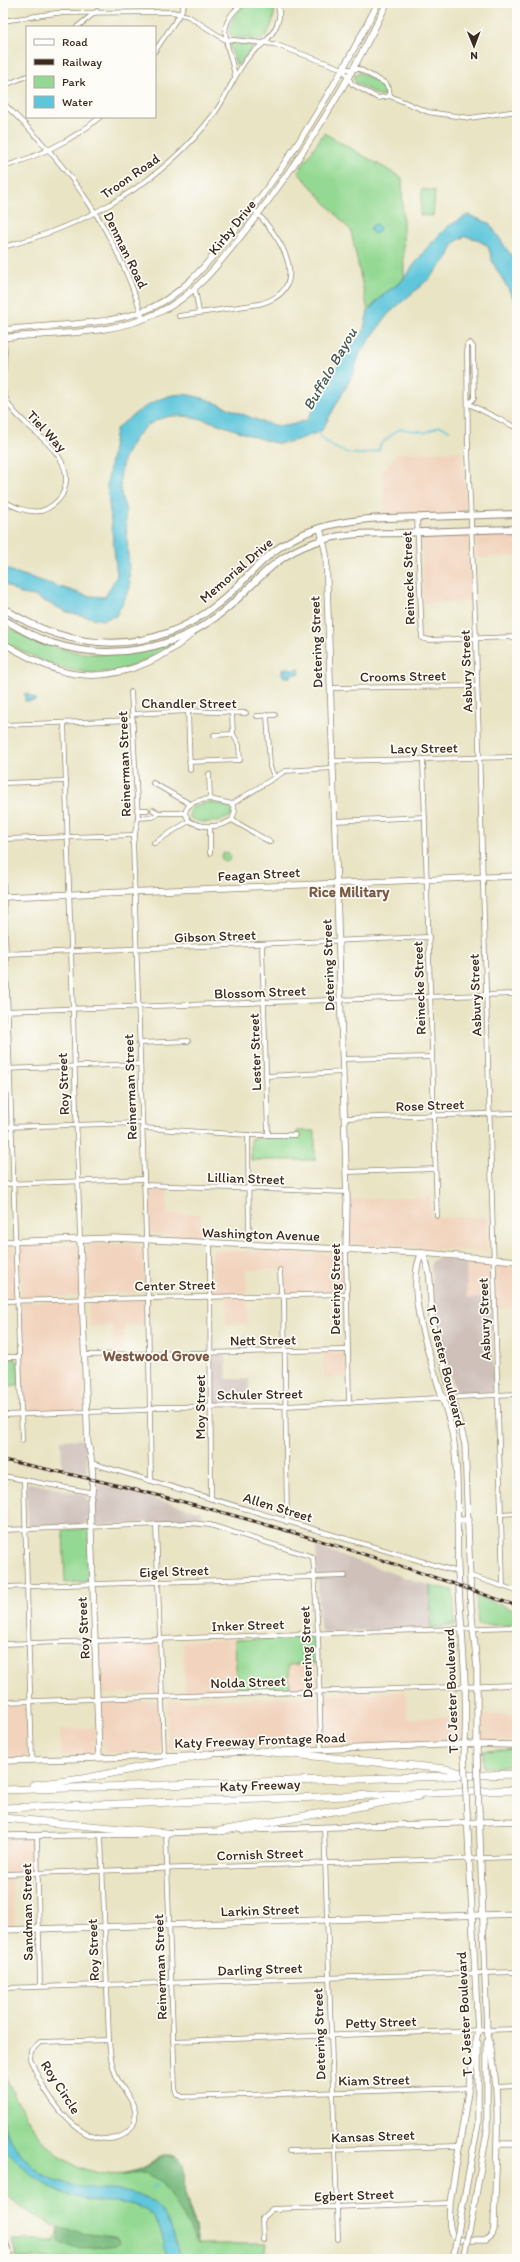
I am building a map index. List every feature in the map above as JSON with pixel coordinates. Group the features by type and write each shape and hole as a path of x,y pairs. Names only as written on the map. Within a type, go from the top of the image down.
{"highway":[{"path":"261,1751 447,1768 473,1776"},
{"path":"3,1789 82,1778 208,1754"},
{"name":"Katy Freeway","path":"3,1789 517,1774"},
{"name":"Katy Freeway","path":"3,1808 517,1790"},
{"path":"220,1831 445,1792"},
{"path":"3,1818 166,1833"}],"main road":[{"name":"Kirby Drive","path":"3,330 107,319 141,312 177,292 200,272 252,208 297,146 343,69 378,3"},
{"name":"Kirby Drive","path":"4,338 122,326 160,312 195,289 258,214 305,150 348,79 387,3"},
{"path":"200,272 205,278"},
{"name":"Memorial Drive","path":"3,608 45,631 71,639 109,643 145,639 178,628 206,613 267,556 289,541 320,528 357,519 517,514"},
{"name":"Detering Street","path":"320,528 326,554 347,1192 346,1249"},
{"name":"Memorial Drive","path":"3,619 51,643 70,648 111,653 148,648 181,637 197,629 225,610 273,564 294,551 323,539 351,534 517,529"},
{"path":"3,605 14,615"},
{"name":"Memorial Drive","path":"3,644 59,671 78,674 105,675 125,671 144,664 183,642 197,629"},
{"name":"Feagan Street","path":"3,897 427,878 517,876"},
{"name":"Washington Avenue","path":"3,1242 80,1239 146,1240 422,1253 517,1261"},
{"name":"Roy Street","path":"80,1239 92,1584 96,1641 99,1758"},
{"name":"T C Jester Boulevard","path":"453,2259 478,2124 480,2088 471,1916 455,1463 450,1426 422,1328 417,1297 417,1262 422,1253 428,1263 430,1310 433,1325 463,1430 467,1463 473,1629 477,1686 477,1754 485,1973 488,2124 472,2217 463,2259"},
{"path":"422,1328 433,1325"},
{"name":"Roy Street","path":"88,1444 91,1462 92,1495 90,1495"},
{"path":"455,1463 467,1463"},
{"path":"457,1520 470,1520"},
{"name":"Katy Freeway Frontage Road","path":"3,1761 465,1744 517,1745"},
{"path":"3,1836 101,1836 517,1821"},
{"name":"Larkin Street","path":"3,1930 517,1914"},
{"path":"474,1954 484,1952"},
{"path":"478,2030 470,2088 458,2146 450,2203 451,2229 456,2239 483,2241 492,2235 494,2229 498,2144 497,2087 493,2054 486,2030"},
{"path":"498,2144 517,2144"},
{"path":"3,2238 10,2259"}],"street":[{"path":"156,50 180,14 185,3"},
{"path":"236,77 224,39 232,15 244,3"},
{"name":"Troon Road","path":"3,248 36,239 96,212 131,192 182,150 214,114 226,97 250,54 265,43 280,17 280,11 276,3"},
{"path":"78,26 97,11"},
{"path":"3,21 56,13 97,11 138,11 180,14 198,22 224,39 274,44 343,69 354,68 385,83 389,89 390,96"},
{"path":"343,69 352,84 378,98 390,96 428,112 457,117 486,118 517,111"},
{"path":"3,86 26,76"},
{"name":"Denman Road","path":"3,104 48,149 96,212 121,258 143,319"},
{"path":"3,167 48,149 73,136 99,118"},
{"path":"179,316 259,304 270,301 282,292 288,280 289,265 287,256 273,230 252,208"},
{"path":"195,289 199,312"},
{"path":"3,330 3,378"},
{"path":"470,343 473,347 474,398 469,404 467,345 470,343"},
{"path":"468,367 473,367"},
{"name":"Tiel Way","path":"3,390 11,409 46,441 61,460 66,480 60,498 54,505 42,511 23,510 3,501"},
{"path":"469,404 478,407 517,428"},
{"name":"Asbury Street","path":"469,404 471,516 478,686 503,1586"},
{"name":"Reinecke Street","path":"417,517 422,638 429,640 476,638"},
{"path":"476,638 517,637"},
{"name":"Crooms Street","path":"330,688 478,686"},
{"name":"Reinerman Street","path":"131,692 138,818 133,843 141,1123 148,1297 151,1481"},
{"path":"188,711 190,770"},
{"name":"Chandler Street","path":"133,714 188,711 232,714 246,713"},
{"path":"190,762 240,760 240,745 233,734 232,714"},
{"path":"267,715 270,767 274,776"},
{"path":"257,716 275,715"},
{"path":"3,725 133,720"},
{"name":"Roy Street","path":"64,723 80,1239"},
{"path":"214,736 233,734"},
{"name":"Lacy Street","path":"332,761 517,756"},
{"name":"Reinecke Street","path":"423,759 437,1216"},
{"path":"153,783 190,804 210,799 232,804 274,776 288,770 332,768"},
{"path":"209,774 210,799"},
{"path":"3,783 66,781"},
{"path":"188,821 185,813 190,804"},
{"path":"154,844 188,821 210,826 221,825 232,820 235,811 232,804"},
{"path":"137,810 147,810"},
{"path":"153,810 159,814"},
{"path":"138,818 153,817 159,814 185,813"},
{"path":"334,821 425,817"},
{"path":"232,820 270,842"},
{"path":"210,826 210,853"},
{"path":"3,839 135,834"},
{"path":"3,869 5,1011 10,1069 22,1440"},
{"name":"Gibson Street","path":"4,954 262,945 428,937"},
{"name":"Lester Street","path":"262,945 268,1134"},
{"name":"Blossom Street","path":"5,1011 517,994"},
{"path":"139,1043 188,1041"},
{"path":"342,1059 432,1057"},
{"path":"3,1069 140,1064"},
{"path":"267,1076 343,1072"},
{"name":"Rose Street","path":"344,1118 517,1114"},
{"path":"3,1127 141,1123"},
{"path":"142,1128 248,1135 295,1135"},
{"path":"248,1135 249,1245"},
{"path":"346,1172 435,1169"},
{"path":"3,1184 144,1179"},
{"name":"Lillian Street","path":"144,1185 347,1192"},
{"name":"Moy Street","path":"210,1244 212,1352 211,1499"},
{"name":"Detering Street","path":"346,1249 349,1403"},
{"path":"280,1270 286,1351 287,1522"},
{"name":"Center Street","path":"3,1301 82,1298 347,1294"},
{"name":"Nett Street","path":"84,1355 347,1350"},
{"path":"3,1357 19,1357"},
{"name":"Schuler Street","path":"3,1415 211,1406 286,1406 517,1394"},
{"name":"Allen Street","path":"91,1462 287,1522 458,1572"},
{"path":"3,1476 90,1495"},
{"path":"24,1480 30,1643 32,1760"},
{"path":"501,1514 517,1513"},
{"path":"3,1530 156,1524 164,1755"},
{"name":"Detering Street","path":"156,1524 210,1526 311,1556 315,1563 321,1749"},
{"name":"Eigel Street","path":"3,1587 345,1576"},
{"path":"471,1576 517,1591"},
{"name":"Inker Street","path":"3,1644 161,1640 517,1627"},
{"name":"Nolda Street","path":"3,1702 517,1685"},
{"name":"Detering Street","path":"324,1827 338,2239"},
{"name":"Reinerman Street","path":"166,1833 175,2089 177,2094 183,2097"},
{"name":"Sandman Street","path":"36,1836 40,1986"},
{"name":"Roy Street","path":"101,1836 108,2040"},
{"name":"Cornish Street","path":"3,1874 517,1857"},
{"name":"Darling Street","path":"3,1988 517,1972"},
{"name":"Petty Street","path":"173,2041 517,2029"},
{"name":"Roy Circle","path":"108,2040 110,2059 114,2072 132,2103 135,2115 133,2124 127,2133 113,2138 92,2135 66,2119 30,2059 31,2051 40,2042 108,2040"},
{"path":"497,2087 517,2086"},
{"name":"Kiam Street","path":"183,2097 470,2088"},
{"name":"Kansas Street","path":"289,2151 458,2146"},
{"name":"Egbert Street","path":"263,2240 262,2218 268,2211 275,2209 450,2203"}],"shaded area":[{"path":"463,451 465,512 385,514 383,469 398,453"},
{"path":"517,533 517,557 476,558 477,535"},
{"path":"466,534 469,538 471,601 423,603 422,537"},
{"path":"146,1187 167,1188 167,1215 201,1214 201,1236 147,1234"},
{"path":"431,1197 431,1218 487,1217 487,1252 350,1243 351,1200"},
{"path":"111,1244 143,1246 145,1292 88,1294 86,1246"},
{"path":"76,1245 79,1250 80,1295 21,1297 20,1247"},
{"path":"3,1247 11,1247 14,1251 16,1296 13,1298 3,1298"},
{"path":"215,1250 345,1255 345,1286 337,1292 286,1292 282,1290 282,1270 247,1270 247,1293 214,1294 212,1290 212,1253"},
{"path":"438,1258 466,1261 467,1298 491,1298 494,1387 492,1392 461,1393 455,1390 435,1322 432,1302 431,1265 432,1261"},
{"path":"466,1261 490,1265 491,1298 467,1298"},
{"path":"498,1265 517,1267 517,1308 497,1308 496,1268"},
{"path":"247,1297 248,1324 226,1324 226,1298"},
{"path":"144,1299 146,1325 124,1325 125,1351 113,1352 113,1326 89,1326 89,1301"},
{"path":"80,1301 85,1407 81,1411 26,1411 24,1409 20,1305 23,1302"},
{"path":"323,1352 345,1354 346,1377 324,1378"},
{"path":"215,1354 226,1354 227,1379 249,1379 249,1404 218,1404 215,1402 213,1358"},
{"path":"86,1439 87,1472 62,1467 61,1440"},
{"path":"3,1477 6,1478 9,1528 3,1528"},
{"path":"92,1482 202,1512 200,1521 96,1525 94,1523"},
{"path":"29,1483 86,1495 88,1499 88,1523 86,1525 28,1526 26,1487"},
{"path":"316,1547 430,1586 431,1628 322,1632 320,1628"},
{"path":"235,1640 237,1691 185,1692 183,1641"},
{"path":"158,1643 161,1689 158,1692 102,1694 100,1689 98,1645"},
{"path":"316,1663 316,1688 290,1690 289,1664"},
{"path":"406,1691 407,1718 461,1716 461,1739 458,1742 325,1746 322,1697 324,1695"},
{"path":"317,1697 319,1744 168,1749 168,1701"},
{"path":"155,1701 160,1706 162,1749 160,1752 103,1753 100,1717 101,1707 104,1703"},
{"path":"3,1705 24,1705 29,1707 31,1754 29,1756 3,1758"},
{"path":"517,1714 517,1741 486,1742 482,1739 481,1715"},
{"path":"95,1728 95,1754 61,1756 60,1730"},
{"path":"3,1840 34,1840 36,1871 11,1872 15,1927 3,1928"}],"green space":[{"path":"248,3 274,3 274,13 270,29 261,40 233,37 230,34 234,16 244,5"},
{"path":"231,43 251,45 252,48 237,66 230,47"},
{"path":"361,73 384,86 386,89 385,95 379,96 355,82 354,75"},
{"path":"324,133 402,178 404,277 401,282 385,293 368,311 351,231 298,172"},
{"path":"422,189 435,191 433,216 420,215"},
{"path":"3,625 47,645 88,654 129,653 176,643 132,666 109,672 93,673 62,668 32,656 3,641"},
{"path":"209,802 228,806 232,810 231,816 216,822 198,821 189,817 190,808"},
{"path":"226,852 231,857 226,862 221,857"},
{"path":"297,1131 315,1131 315,1160 251,1160 251,1138 296,1137"},
{"path":"14,1359 18,1361 19,1385 3,1386 3,1360"},
{"path":"63,1530 89,1530 90,1581 65,1583"},
{"path":"430,1586 453,1590 455,1625 431,1628"},
{"path":"476,1596 517,1611 517,1625 478,1625"},
{"path":"313,1637 315,1639 316,1663 289,1665 290,1690 237,1691 235,1640"},
{"path":"517,1749 517,1766 483,1767 483,1751"},
{"path":"3,2073 28,2120 49,2147 62,2158 77,2166 95,2172 106,2174 126,2174 142,2169 160,2157 170,2155 175,2156 183,2166 185,2197 195,2227 198,2244 267,2244 265,2259 17,2258 12,2240 55,2240 58,2228 17,2205 3,2191"},
{"path":"165,2155 178,2158 183,2166 186,2202 198,2244 178,2207 161,2181 144,2173 121,2175 141,2170"},
{"path":"58,2227 72,2231 109,2236 116,2238 119,2242 116,2245 102,2247 70,2247 59,2241"}],"water":[{"path":"468,215 489,223 517,264 517,304 493,263 488,246 476,239 465,236 454,243 448,257 431,277 388,314 360,353 352,376 322,430 293,441 276,443 194,417 174,416 156,420 140,432 126,454 120,480 121,495 125,507 130,588 116,616 102,620 67,612 34,596 21,594 3,583 3,566 11,571 88,596 105,597 117,576 107,485 116,429 135,413 149,404 165,397 185,394 212,401 268,424 284,426 307,420 346,351 363,333 368,311 385,293 401,282 426,249 447,227"},
{"path":"375,224 380,229 375,234 370,229"},
{"path":"285,668 290,668 291,670 299,669 300,674 291,674 291,677 285,677 285,675 282,675 282,670 285,670"},
{"path":"25,693 36,699 35,701 25,701"},
{"path":"3,2127 22,2155 47,2177 61,2183 126,2192 141,2196 154,2204 168,2221 180,2259 167,2259 159,2225 153,2216 140,2207 126,2203 95,2201 80,2198 55,2189 34,2176 13,2158 3,2147"}],"waterway":[{"path":"317,432 323,439 337,449 353,454 362,454 379,450 380,445 396,431 401,429 426,432 440,426 449,430"},
{"path":"152,2188 160,2183"}],"railway":[{"path":"3,1460 133,1489 263,1524 391,1563 517,1606"}],"district":[{"name":"Rice Military","path":"349,892"},
{"name":"Westwood Grove","path":"156,1356"}],"water label":[{"name":"Buffalo Bayou","path":"330,369"}]}
